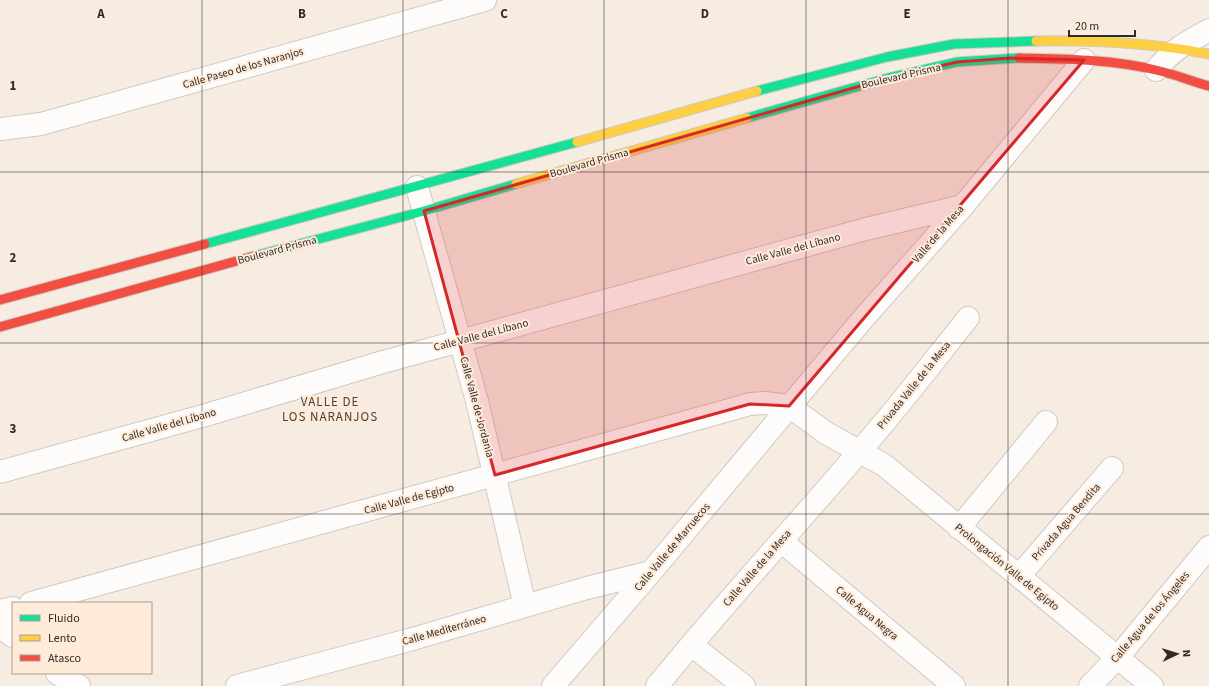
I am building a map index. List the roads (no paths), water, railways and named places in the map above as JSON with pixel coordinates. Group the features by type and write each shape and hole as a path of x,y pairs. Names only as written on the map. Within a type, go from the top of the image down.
{"street":[{"name":"Calle Paseo de los Naranjos","path":"0,129 41,124 485,0"},
{"path":"1156,70 1165,58 1176,48 1209,30"},
{"name":"Boulevard Prisma","path":"0,300 417,187 797,80 887,57 954,44 1018,41 1094,41 1131,43 1176,48 1209,54"},
{"name":"Boulevard Prisma","path":"0,327 286,247 424,211 804,101 888,78 957,62 1011,58 1084,60 1122,64 1156,70 1206,82"},
{"name":"Valle de la Mesa","path":"789,406 862,320 963,206 1084,60"},
{"name":"Calle Valle de Jordania","path":"417,187 477,401 525,606"},
{"name":"Calle Valle del Líbano","path":"0,472 198,417 383,362 866,229 963,206"},
{"name":"Privada Valle de la Mesa","path":"860,451 968,318"},
{"name":"Calle Valle de Egipto","path":"34,602 750,404 765,403 789,406"},
{"name":"Prolongación Valle de Egipto","path":"789,406 826,434 884,465 1152,686"},
{"name":"Calle Valle de Marruecos","path":"553,686 651,572 789,406"},
{"path":"959,528 1046,422"},
{"name":"Calle Valle de la Mesa","path":"657,686 860,451"},
{"name":"Privada Agua Bendita","path":"1019,576 1112,468"},
{"name":"Calle Agua Negra","path":"781,541 954,686"},
{"name":"Calle Agua de los Ángeles","path":"1090,686 1118,657 1209,547"},
{"name":"Calle Mediterráneo","path":"237,686 409,640 525,606 651,572"},
{"path":"0,611 12,608"},
{"path":"0,622 7,632 12,635"},
{"path":"691,645 744,686"},
{"path":"59,674 79,686"}],"district":[{"name":"VALLE DE LOS NARANJOS","path":"330,410"}]}
